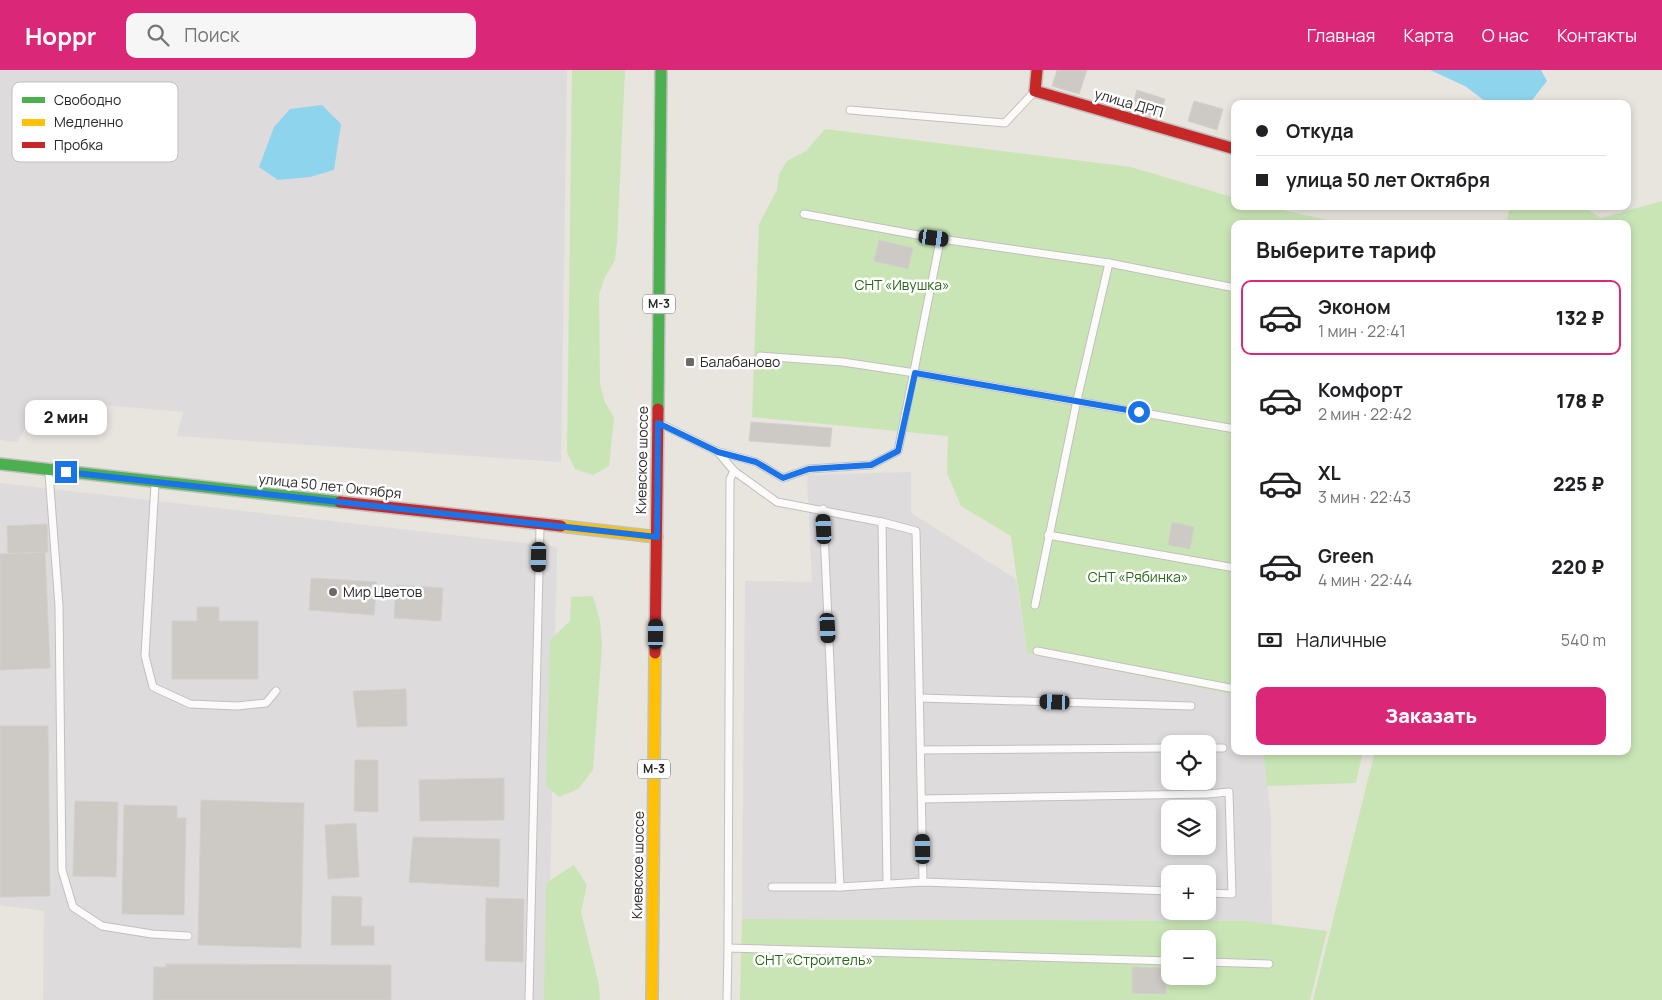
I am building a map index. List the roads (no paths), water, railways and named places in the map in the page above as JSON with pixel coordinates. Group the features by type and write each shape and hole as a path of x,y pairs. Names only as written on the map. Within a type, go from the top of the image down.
{"main road":[{"name":"Киевское шоссе","path":"652,1000 661,70"},
{"path":"1035,91 1037,70"},
{"name":"улица ДРП","path":"1035,91 1231,148"},
{"name":"улица 50 лет Октября","path":"0,464 657,537"}],"lane":[{"path":"850,110 1005,123 1035,91"},
{"path":"804,214 934,238 1109,263 1231,287"},
{"path":"658,423 718,452 756,462 783,478 809,469 871,465 898,451 939,246 934,238"},
{"path":"1035,605 1077,400 1109,263"},
{"path":"760,356 843,362 915,373 1231,428"},
{"path":"718,452 734,471 777,502 823,509 840,515 882,522 916,531 924,882"},
{"path":"48,470 59,606 62,870 73,907 102,926 152,934 188,936"},
{"path":"727,1000 730,479 734,471"},
{"path":"155,482 145,656 153,687 190,704 237,706 266,703 276,691"},
{"path":"823,509 840,887"},
{"path":"882,522 888,883"},
{"path":"529,1000 540,524"},
{"path":"1048,535 1231,567"},
{"path":"1037,651 1231,688"},
{"path":"920,698 1191,706"},
{"path":"921,750 1161,748"},
{"path":"1216,748 1223,748"},
{"path":"922,799 1229,792 1232,894 1216,893"},
{"path":"772,887 840,887 924,882 1161,891"},
{"path":"728,948 1161,961"},
{"path":"1216,962 1268,964"}],"water":[{"path":"1430,70 1541,70 1547,81 1532,100 1484,100 1465,86"},
{"path":"322,105 341,124 334,170 310,177 278,180 259,167 274,127 290,109"}],"place":[{"name":"Балабаново","path":"690,362"},
{"name":"Мир Цветов","path":"333,592"}],"park label":[{"name":"СНТ «Ивушка»","path":"902,285"},
{"name":"СНТ «Рябинка»","path":"1138,577"},
{"name":"СНТ «Строитель»","path":"814,960"}]}
